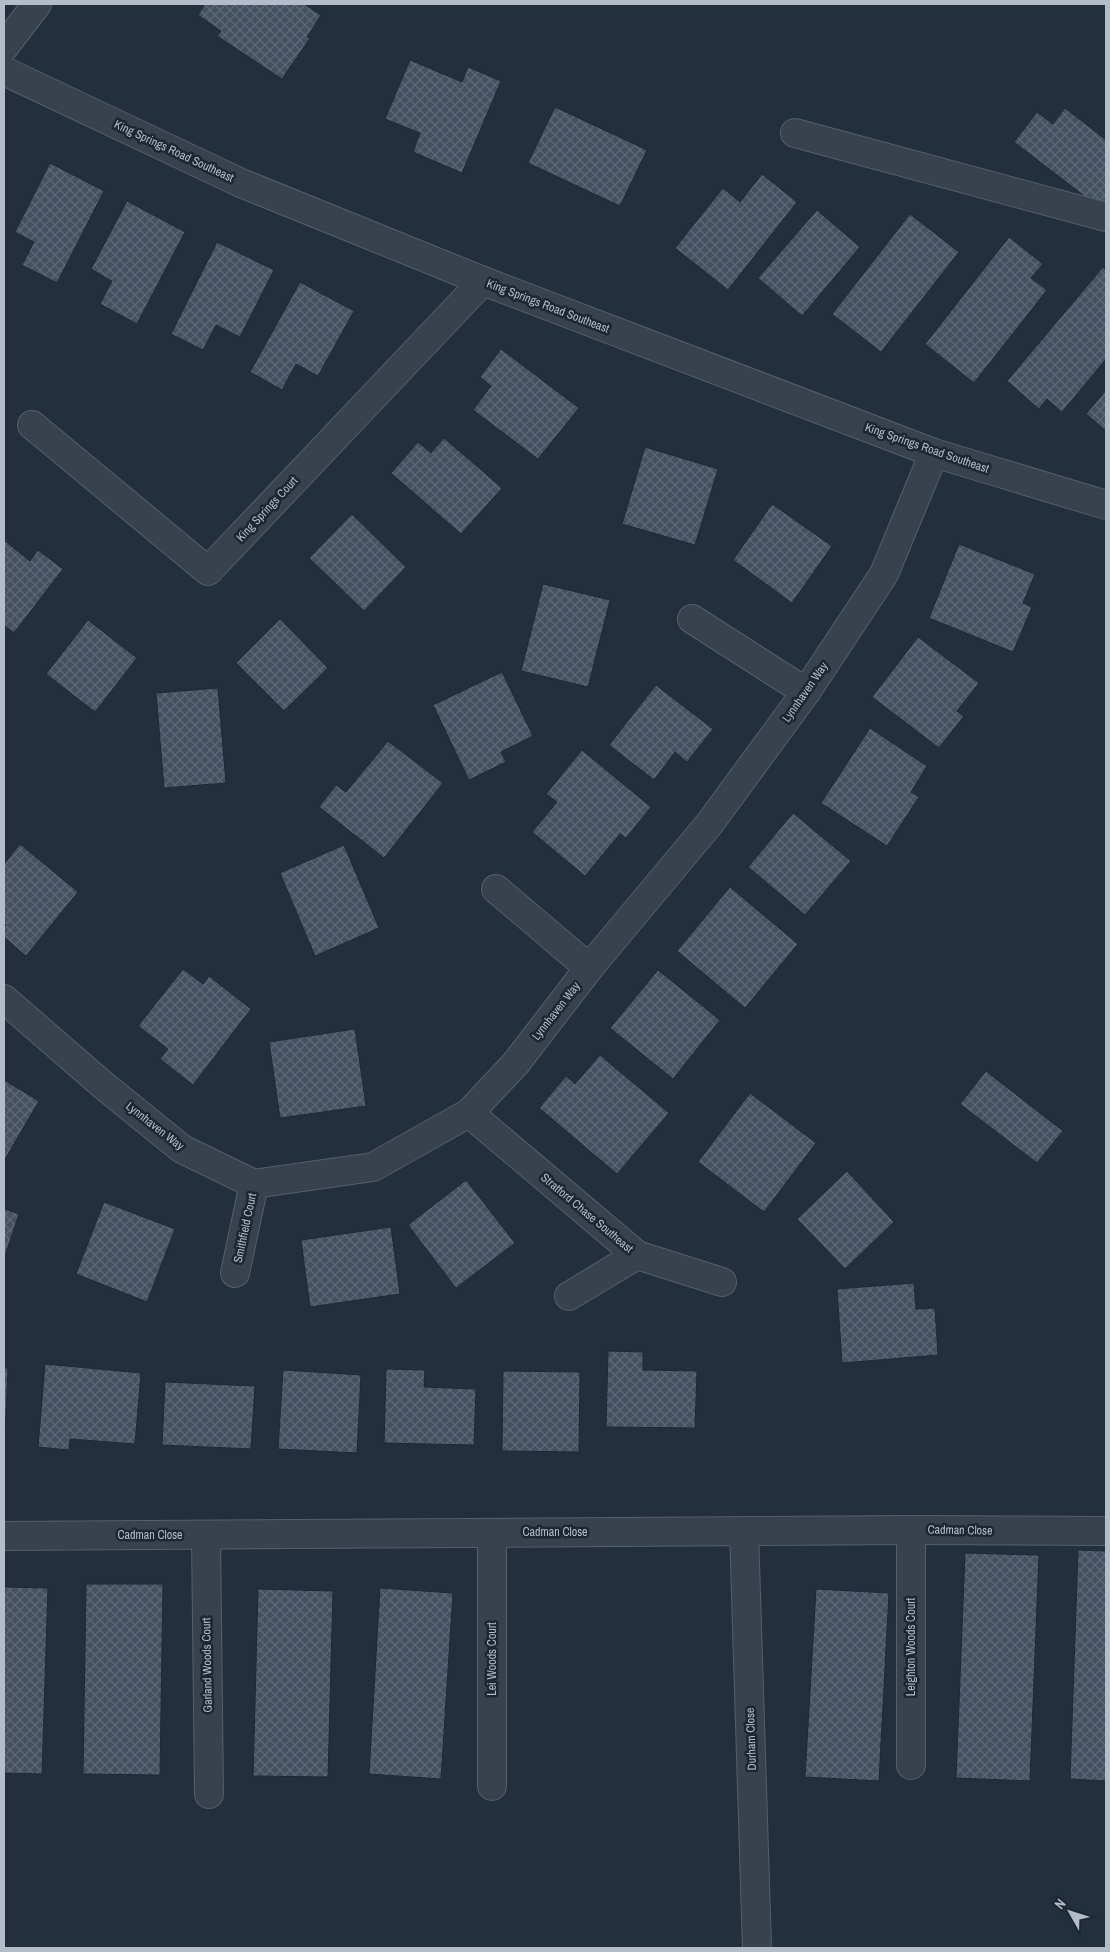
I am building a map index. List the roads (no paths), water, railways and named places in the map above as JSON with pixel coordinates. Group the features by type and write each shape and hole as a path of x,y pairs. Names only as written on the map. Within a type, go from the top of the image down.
{"street":[{"path":"4,47 37,4"},
{"name":"King Springs Road Southeast","path":"4,71 241,183 484,281 934,453 1106,505"},
{"path":"796,133 1106,217"},
{"name":"King Springs Court","path":"32,425 208,572 484,281"},
{"name":"Lynnhaven Way","path":"4,999 103,1085 182,1149 254,1184 373,1167 469,1113 516,1063 589,968 710,823 806,692 884,574 934,453"},
{"path":"692,619 806,692"},
{"path":"496,889 589,968"},
{"name":"Stratford Chase Southeast","path":"469,1113 637,1255 722,1282"},
{"name":"Smithfield Court","path":"236,1273 254,1184"},
{"path":"570,1296 637,1255"},
{"name":"Cadman Close","path":"4,1536 911,1530 1106,1532"},
{"name":"Leighton Woods Court","path":"911,1530 911,1765"},
{"name":"Durham Close","path":"744,1531 757,1948"},
{"name":"Lei Woods Court","path":"492,1533 492,1786"},
{"name":"Garland Woods Court","path":"206,1535 209,1794"}]}
